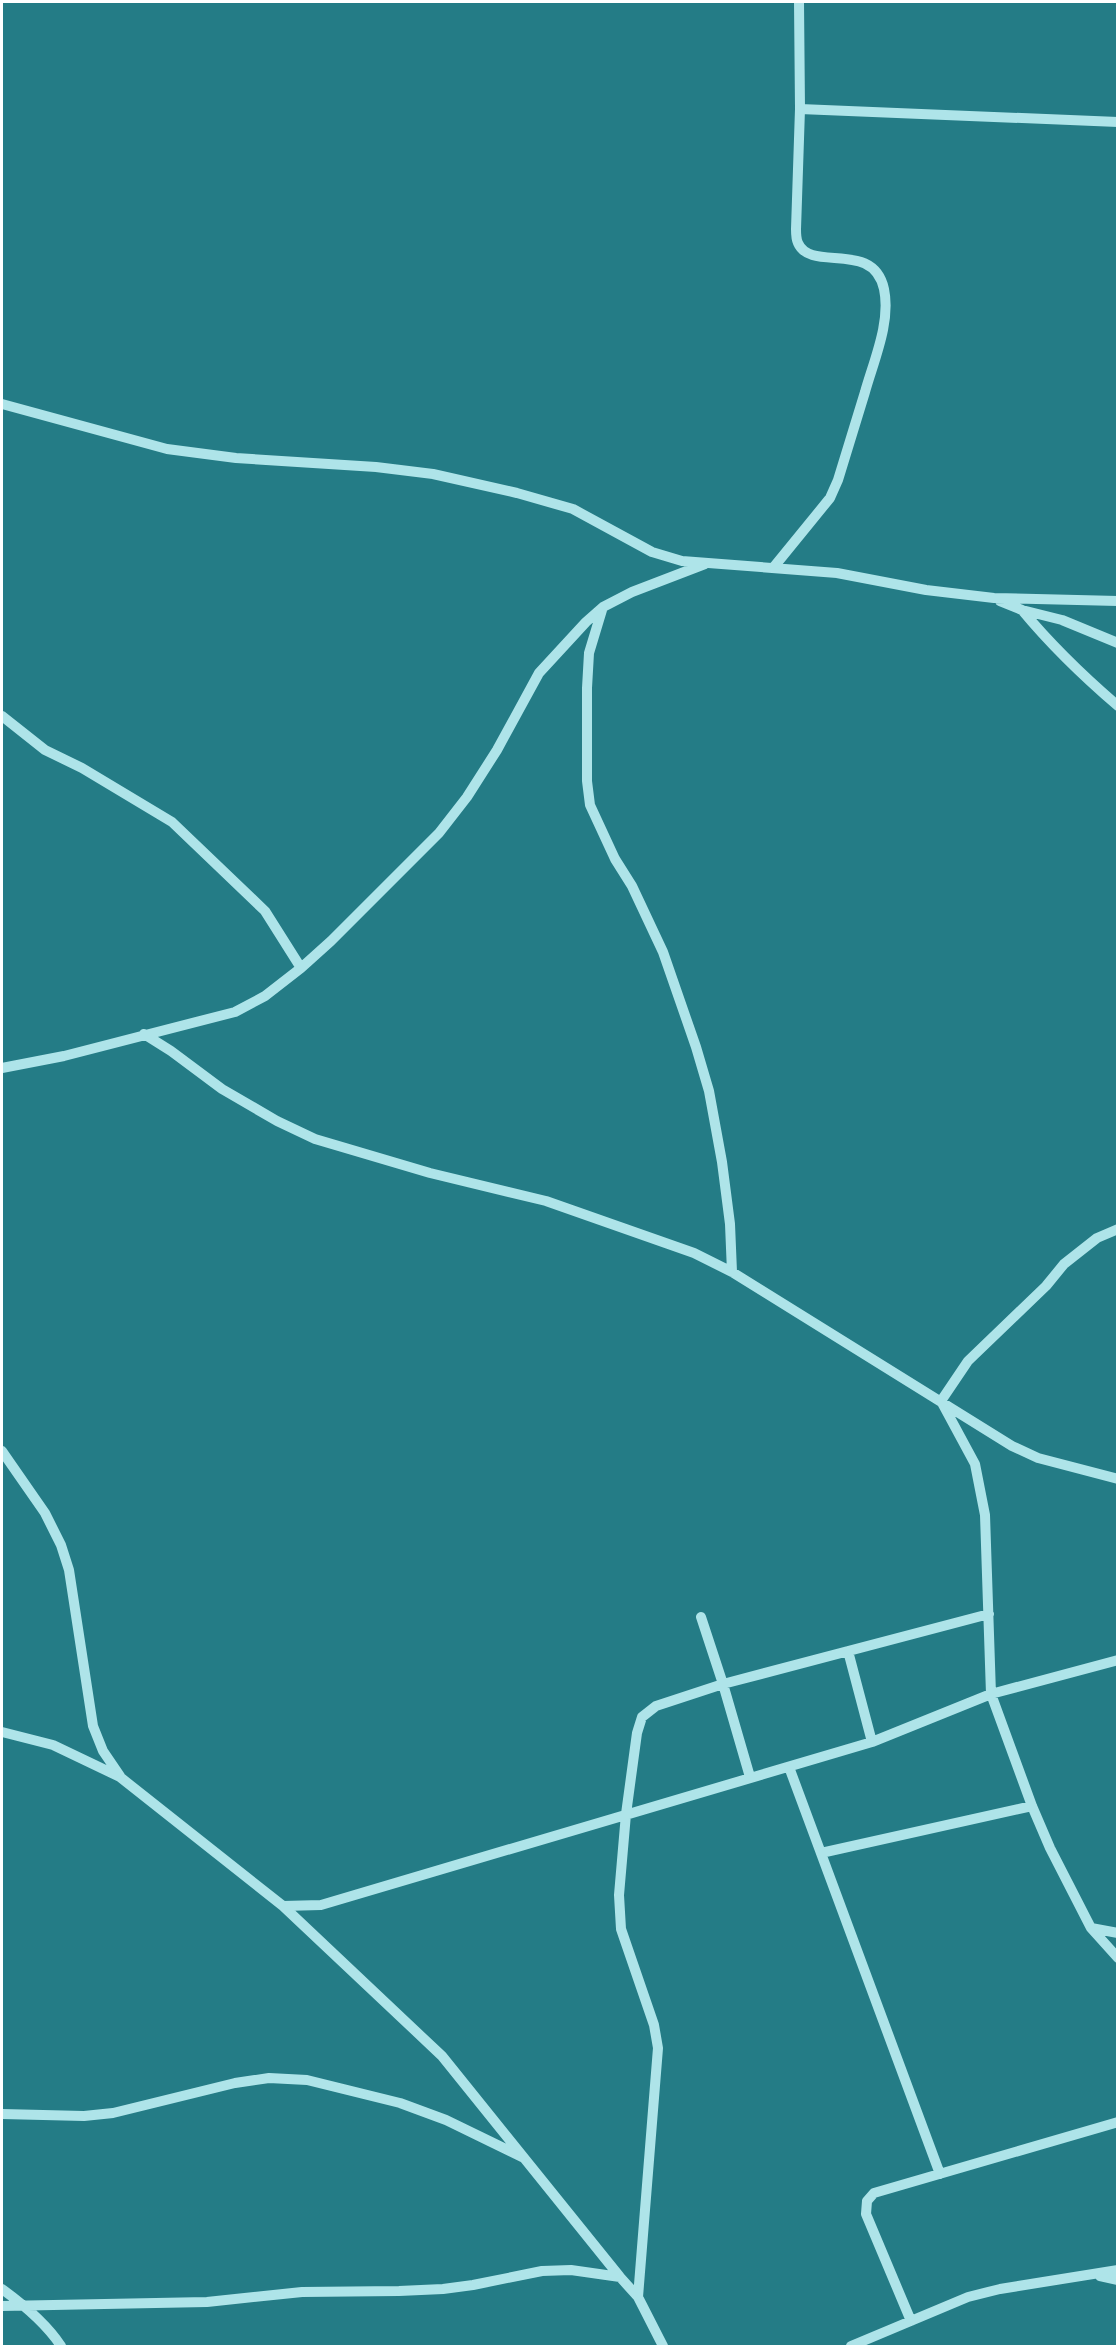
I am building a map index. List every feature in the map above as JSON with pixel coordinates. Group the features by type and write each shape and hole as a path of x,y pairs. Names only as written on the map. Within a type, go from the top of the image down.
{"street":[{"path":"773,568 830,498 838,480 882,336 885,304 884,287 867,263 854,259 826,258 806,252 798,244 796,229 800,109 799,2"},
{"path":"800,109 1118,122"},
{"path":"2,404 167,449 236,458 376,467 444,477 517,493 573,510 652,552 682,561 837,573 926,590 994,598 1118,601"},
{"path":"2,1068 63,1056 235,1012 265,996 301,968 384,890 440,833 467,797 497,750 539,673 603,607 632,592 710,562"},
{"path":"994,598 1022,610 1062,620 1118,643"},
{"path":"603,607 589,653 587,781 590,805 615,860 632,886 663,952 709,1091 726,1193 732,1272"},
{"path":"1022,610 1084,677 1118,706"},
{"path":"2,716 45,750 108,783 172,822 265,911 301,968"},
{"path":"144,1034 222,1089 277,1121 315,1139 430,1173 546,1201 694,1253 732,1272 1012,1446 1038,1458 1118,1479"},
{"path":"941,1401 968,1361 1046,1286 1064,1264 1097,1239 1118,1229"},
{"path":"941,1401 975,1464 981,1487 985,1515 991,1694 1050,1848 1091,1928 1118,1958"},
{"path":"2,1451 45,1513 61,1545 69,1570 93,1726 103,1751 120,1777"},
{"path":"638,2297 658,2048 654,2025 621,1929 619,1895 626,1814 637,1733 642,1717 656,1706 723,1684 989,1614"},
{"path":"701,1617 750,1777"},
{"path":"848,1651 872,1742"},
{"path":"283,1906 321,1905 872,1742 991,1694 1118,1660"},
{"path":"2,1732 53,1744 120,1777 283,1906 442,2056 638,2297 663,2346"},
{"path":"2,1739 21,1736"},
{"path":"789,1767 940,2174"},
{"path":"821,1853 1032,1806"},
{"path":"1091,1928 1118,1933"},
{"path":"2,2114 84,2116 113,2113 235,2083 269,2078 307,2080 400,2103 446,2120 525,2159"},
{"path":"910,2321 866,2214 867,2201 874,2193 1118,2122"},
{"path":"2,2306 207,2302 302,2292 443,2289 542,2271 571,2270 620,2277"},
{"path":"851,2346 968,2297 1000,2289 1118,2270"},
{"path":"1096,2275 1118,2280"},
{"path":"2,2289 24,2305 62,2346"}]}
